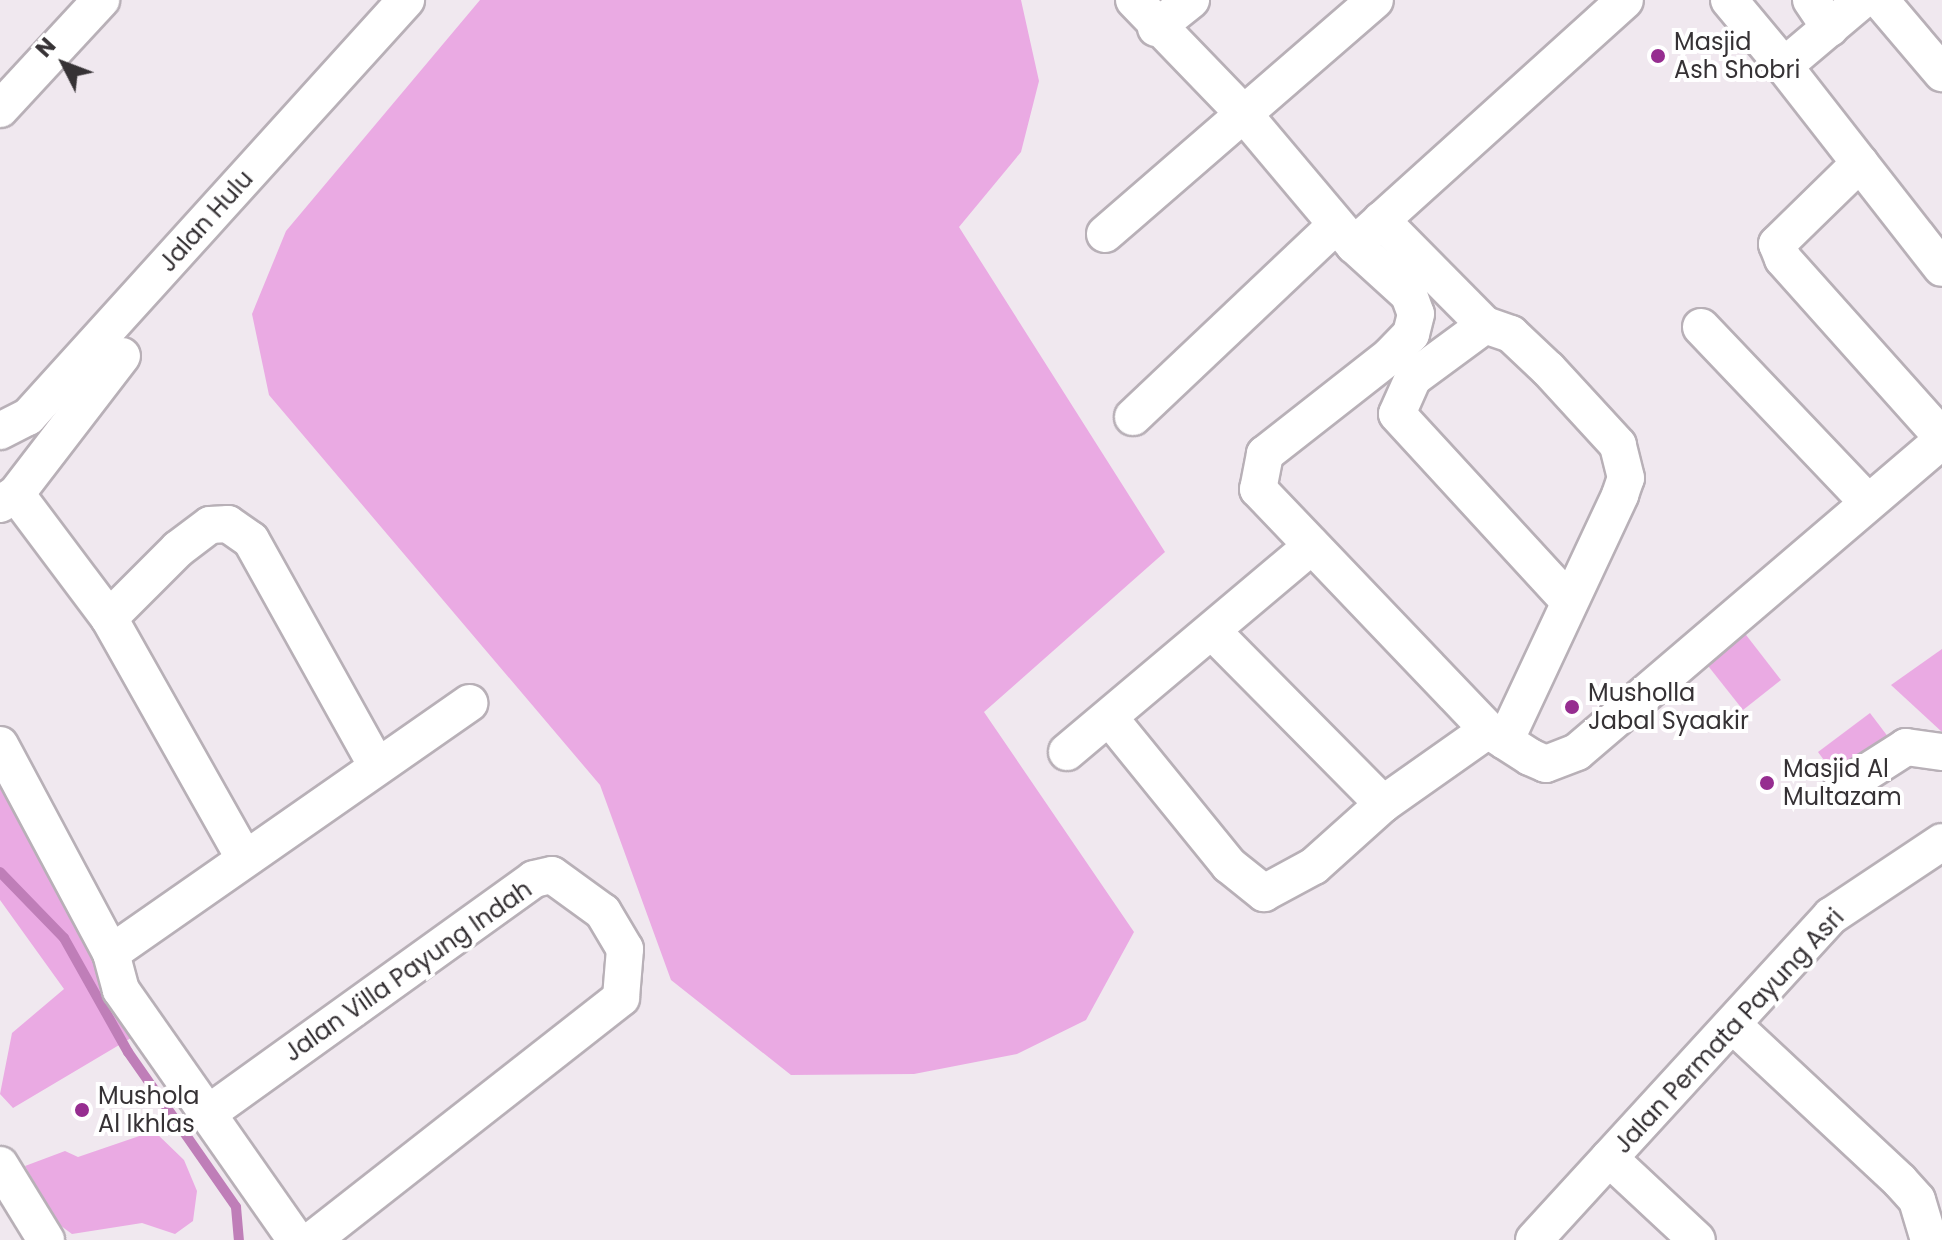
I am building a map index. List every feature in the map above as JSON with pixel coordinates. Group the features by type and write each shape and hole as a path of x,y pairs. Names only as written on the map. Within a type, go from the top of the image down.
{"street":[{"path":"0,109 101,0"},
{"name":"Jalan Hulu","path":"0,431 28,417 406,0"},
{"path":"1134,0 1156,28 1242,112 1345,235 1409,295 1416,314 1411,334 1390,356 1258,465 1258,489 1496,735 1546,764 1577,752 1866,500 1942,439 1777,244 1860,163"},
{"path":"1156,28 1191,0"},
{"path":"1105,234 1242,112 1375,0"},
{"path":"1133,417 1345,235 1381,220 1625,0"},
{"path":"1729,0 1942,268"},
{"path":"1784,66 1821,14 1862,0"},
{"path":"1880,0 1942,73"},
{"path":"1112,721 1229,865 1264,893 1314,866 1383,804 1496,735 1569,601 1620,495 1624,460 1528,349 1485,325 1381,220"},
{"path":"1485,325 1413,378 1397,414 1569,601"},
{"path":"1701,327 1866,500"},
{"path":"122,356 8,499 109,618 243,856"},
{"path":"109,618 178,549 210,525 228,524 251,540 375,763"},
{"path":"1067,752 1112,721 1312,546"},
{"path":"1213,632 1383,804"},
{"path":"111,953 375,763 469,703"},
{"path":"0,745 111,953 121,990 210,1112 296,1240"},
{"path":"1842,788 1906,747 1942,752"},
{"name":"Jalan Permata Payung Asri","path":"1534,1240 1734,1026 1831,916 1942,842"},
{"name":"Jalan Villa Payung Indah","path":"210,1112 534,879 552,875 603,912 625,949 621,998 312,1240"},
{"path":"1734,1026 1909,1190 1929,1240"},
{"path":"1609,1158 1697,1240"},
{"path":"0,1165 39,1225"}],"shaded area":[{"path":"480,0 1021,0 1039,81 1021,152 959,227 1165,552 984,712 1134,932 1086,1020 1017,1054 914,1074 791,1075 671,980 600,785 269,395 252,314 286,231"},
{"path":"1743,631 1781,680 1743,710 1705,662"},
{"path":"1942,649 1942,732 1891,685"},
{"path":"1870,713 1892,742 1840,782 1818,752"},
{"path":"0,788 136,1035 13,1108 0,1094 12,1033 64,989 0,900"},
{"path":"154,1131 184,1160 197,1191 193,1221 175,1234 142,1223 72,1234 57,1223 25,1166 65,1151 78,1157"}],"waterway":[{"path":"0,872 64,938 128,1052 236,1207 239,1240"}],"place":[{"name":"Masjid Ash Shobri","path":"1658,56"},
{"name":"Musholla Jabal Syaakir","path":"1572,707"},
{"name":"Masjid Al Multazam","path":"1767,783"},
{"name":"Mushola Al Ikhlas","path":"82,1110"}]}
